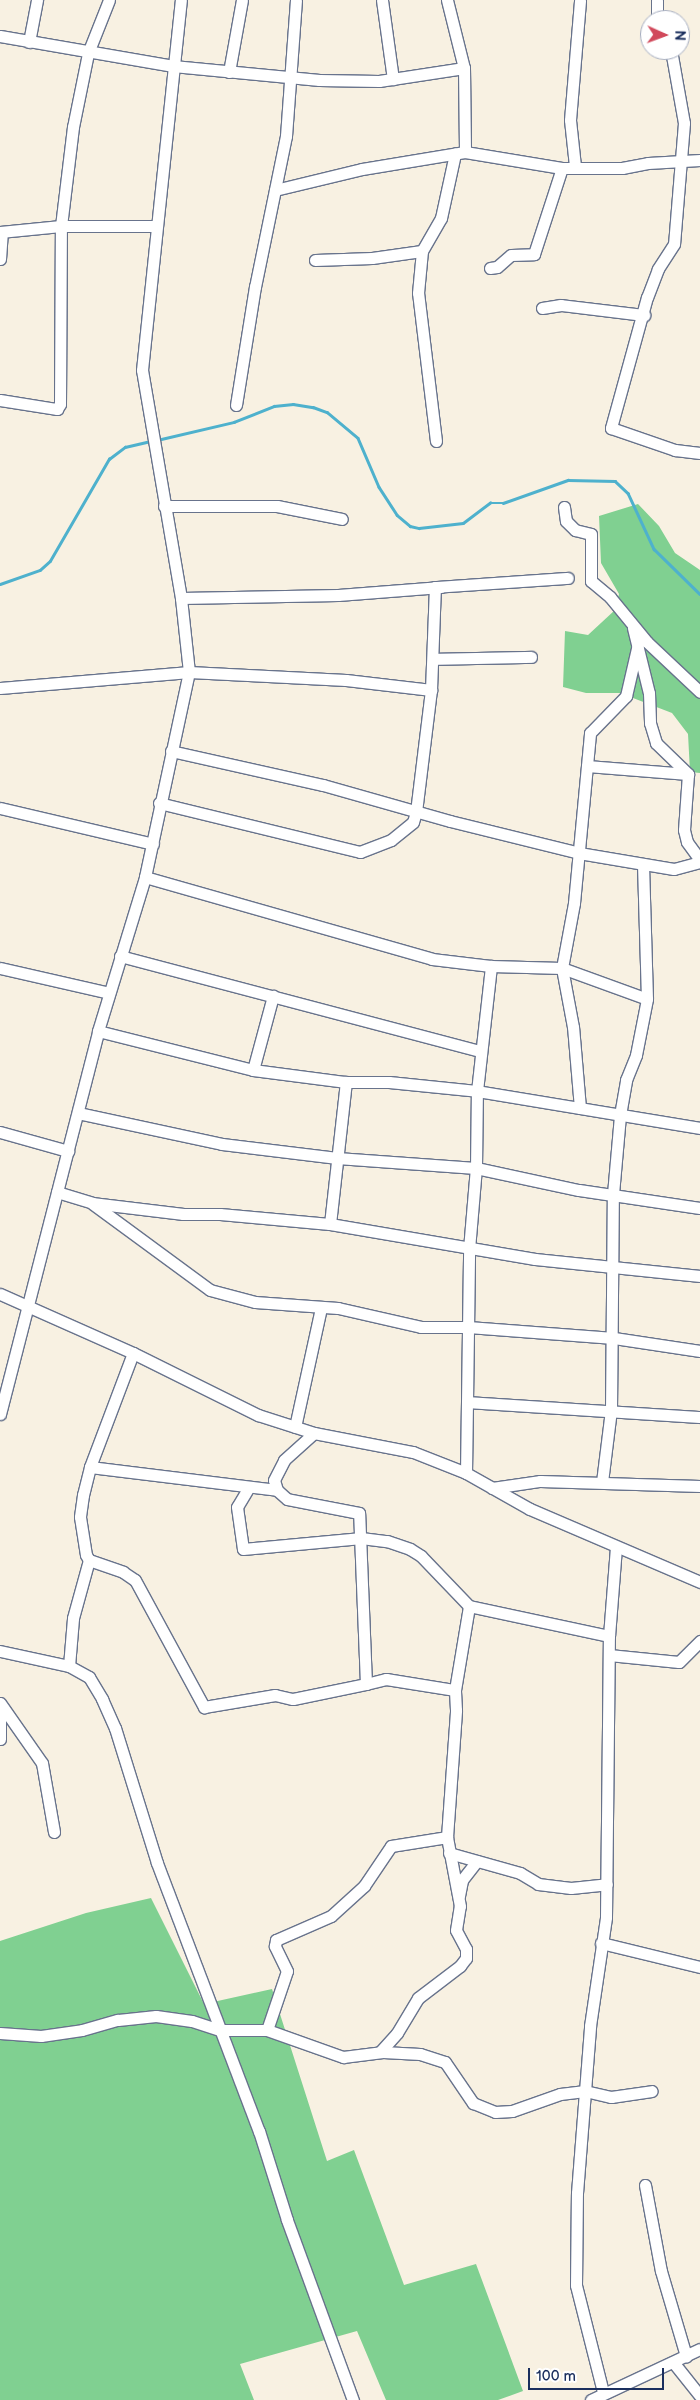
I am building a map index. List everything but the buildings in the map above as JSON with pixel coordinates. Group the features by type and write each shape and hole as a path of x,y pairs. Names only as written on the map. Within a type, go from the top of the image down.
{"street":[{"path":"29,42 37,0"},
{"path":"0,400 57,409 60,404 61,226 73,127 88,53 109,0"},
{"path":"0,1414 29,1307 98,1031 145,877 189,672 181,598 142,370 155,226 180,0"},
{"path":"229,72 242,0"},
{"path":"236,405 286,136 292,76 296,0"},
{"path":"382,0 393,79"},
{"path":"436,441 418,293 422,251 441,218 460,153 464,68 447,0"},
{"path":"574,166 570,120 580,0"},
{"path":"0,36 88,53 172,66 352,82 393,79 464,68"},
{"path":"673,60 684,123 674,244 658,269 610,428 675,450 700,453"},
{"path":"275,190 362,169 460,153 562,168 574,166 622,168 700,160"},
{"path":"490,268 498,267 511,255 534,254 562,168"},
{"path":"0,259 1,232 61,226 155,226"},
{"path":"315,260 372,258 422,251"},
{"path":"542,308 561,305 644,315"},
{"path":"164,506 277,506 342,519"},
{"path":"171,751 323,785 416,812 579,852 674,869 700,861 687,842 684,830 688,774 656,742 650,723 649,693 633,628 624,613 591,581 591,534 574,530 566,522 564,508"},
{"path":"181,598 338,595 568,578"},
{"path":"435,587 482,588"},
{"path":"160,803 360,852 391,840 413,822 416,812 431,690 435,587"},
{"path":"633,628 700,692"},
{"path":"580,1108 573,1027 562,968 579,852 590,733 626,696 638,644"},
{"path":"433,659 532,657"},
{"path":"0,688 189,672 346,680 431,690"},
{"path":"587,766 688,774"},
{"path":"0,808 153,844"},
{"path":"602,1482 611,1410 614,1338 611,1269 613,1194 620,1115 626,1080 636,1055 647,999 643,864"},
{"path":"145,877 432,959 491,966 562,968 647,999"},
{"path":"120,956 479,1051"},
{"path":"466,1473 469,1249 476,1168 479,1051 491,966"},
{"path":"0,968 109,993"},
{"path":"253,1070 274,996"},
{"path":"98,1031 253,1070 346,1082 389,1082 477,1091 700,1128"},
{"path":"330,1224 346,1082"},
{"path":"78,1113 222,1144 337,1158 476,1168 613,1194 700,1208"},
{"path":"0,1132 68,1151"},
{"path":"57,1192 92,1203 183,1214 220,1214 330,1224 469,1249 611,1269 700,1276"},
{"path":"92,1203 210,1290 255,1302 338,1308 421,1327 468,1326 614,1338 700,1351"},
{"path":"0,1294 133,1353 258,1415 314,1433 413,1452 466,1473 530,1509 700,1582"},
{"path":"295,1427 321,1308"},
{"path":"69,1666 73,1618 89,1560 80,1517 90,1467 133,1353"},
{"path":"468,1402 700,1417"},
{"path":"277,1490 276,1471 314,1433"},
{"path":"90,1467 277,1490 287,1499 359,1513 366,1684"},
{"path":"492,1488 540,1480 700,1486"},
{"path":"249,1488 237,1507 244,1549 361,1538 410,1549 469,1606 609,1636"},
{"path":"603,2392 576,2285 578,2193 586,2090 601,1943 606,1917 609,1636 616,1547"},
{"path":"89,1560 123,1572 135,1580 204,1706 275,1695 292,1699 386,1679 455,1690"},
{"path":"458,1897 447,1837 456,1710 455,1690 469,1606"},
{"path":"609,1655 679,1662 700,1641"},
{"path":"0,1651 69,1666 89,1676 115,1728 156,1863 220,2030 353,2400"},
{"path":"0,1703 42,1763 54,1832"},
{"path":"0,1708 0,1739"},
{"path":"267,2030 287,1971 276,1946 276,1940 331,1916 364,1886 391,1846 447,1837"},
{"path":"449,1853 520,1873 531,1882 549,1886 606,1884"},
{"path":"380,2052 397,2033 418,1998 460,1966 466,1958 466,1949 456,1930 458,1897 462,1880 477,1861"},
{"path":"601,1943 700,1967"},
{"path":"0,2033 42,2036 82,2030 118,2020 156,2016 192,2021 220,2030 267,2030 328,2054 343,2057 380,2052 420,2054 445,2062 472,2103 495,2112 512,2111 560,2094 586,2090 610,2097 652,2091"},
{"path":"645,2185 662,2271 686,2356"},
{"path":"591,2400 603,2392 700,2349"},
{"path":"673,2362 700,2396"}],"green space":[{"path":"638,504 659,526 675,553 700,570 700,773 690,772 688,734 672,713 620,693 586,693 563,687 565,631 588,635 615,610 619,594 601,563 599,516"},
{"path":"151,1898 204,2004 272,1989 327,2161 354,2150 404,2285 476,2264 523,2391 498,2400 386,2400 357,2331 240,2364 254,2400 0,2400 0,1941 86,1913"}],"waterway":[{"path":"157,440 234,422 274,406 293,404 313,407 327,412 358,438 379,487 397,515 410,526 419,528 463,523 490,503 503,503 568,480 615,481 628,493 654,549 700,594"},
{"path":"0,584 40,570 50,561 109,459 125,447 151,441"}]}
